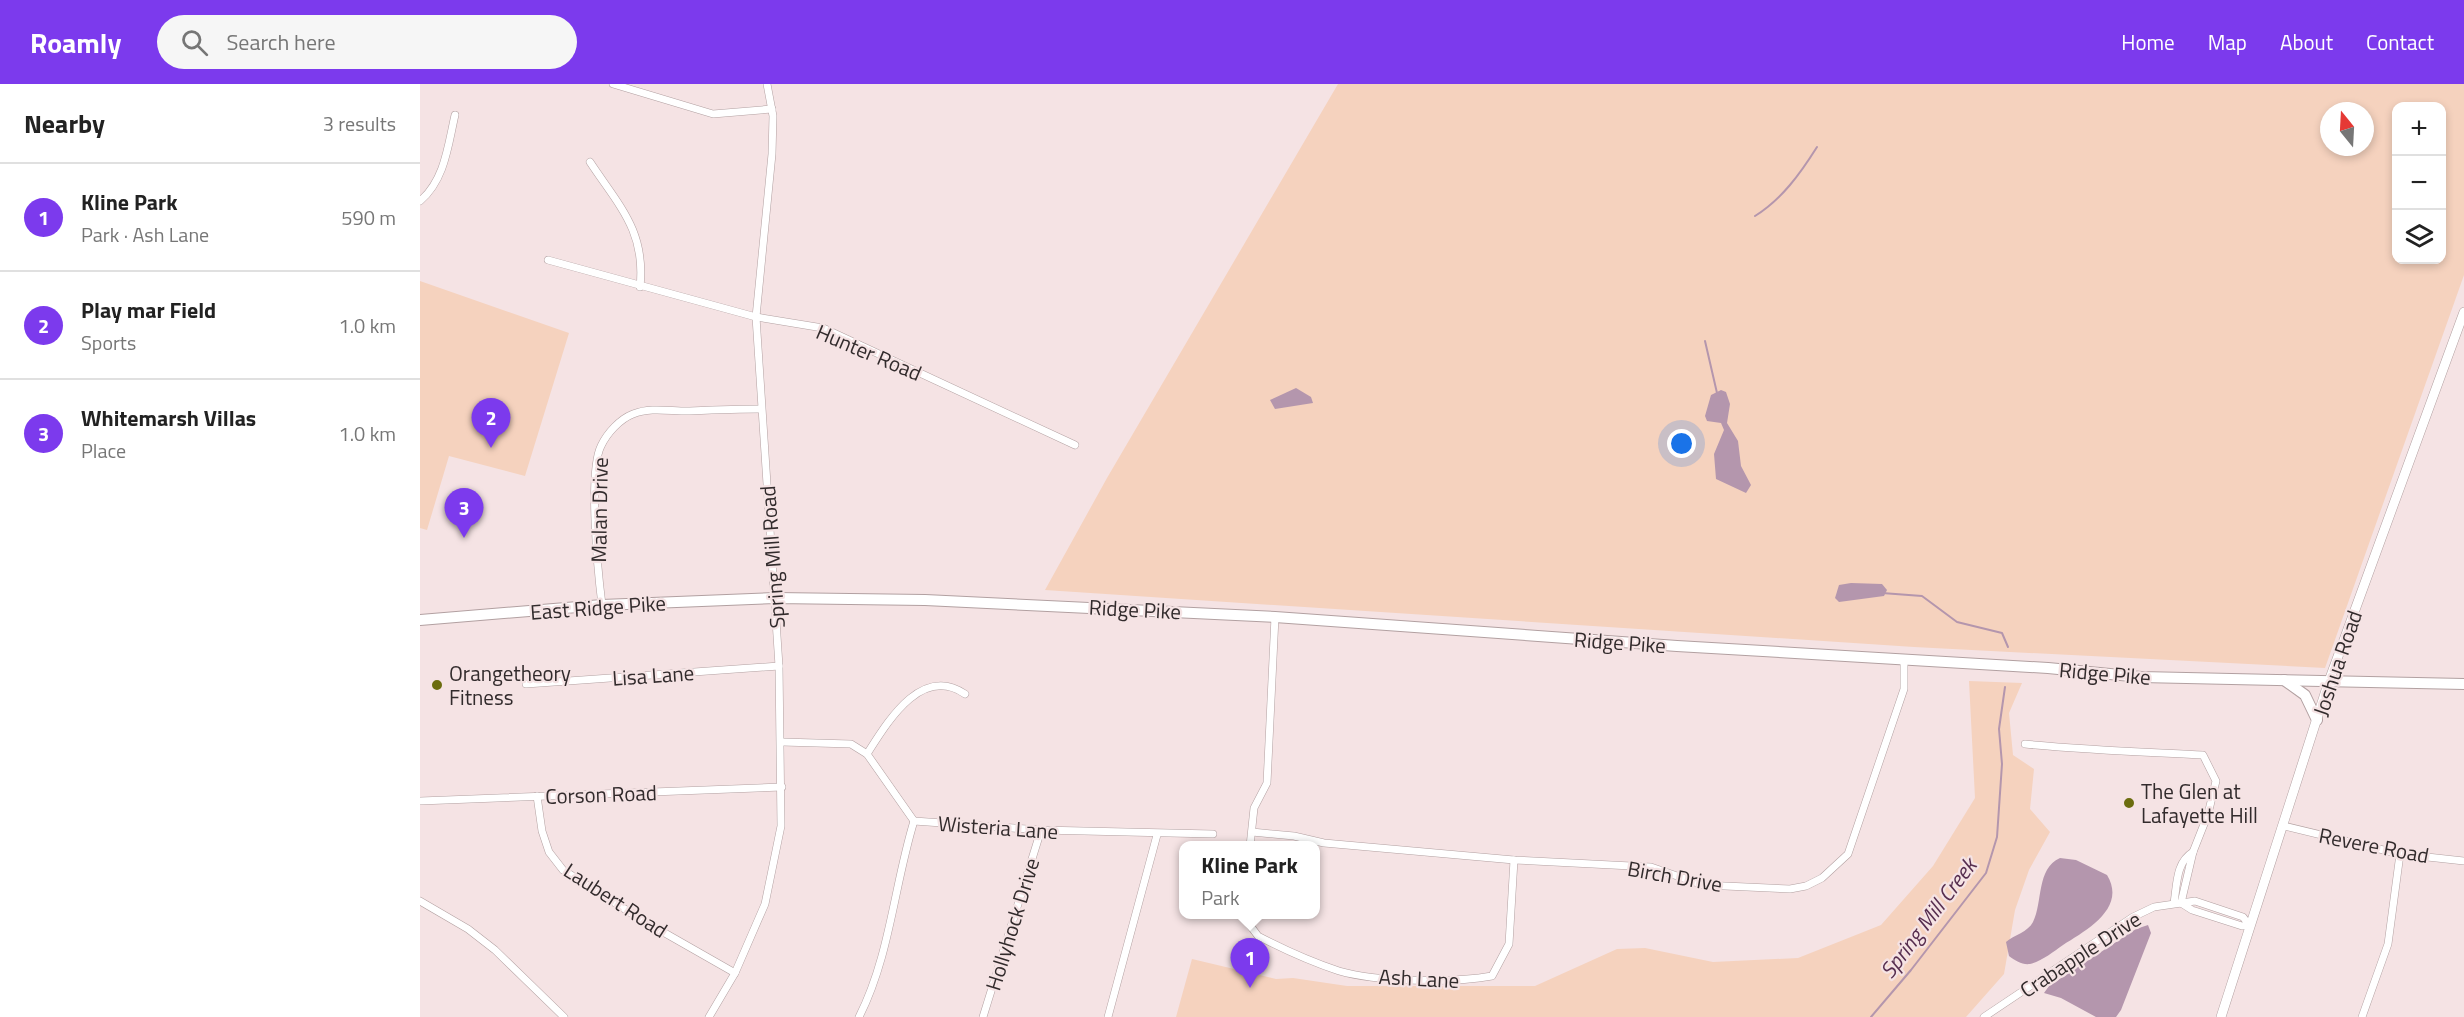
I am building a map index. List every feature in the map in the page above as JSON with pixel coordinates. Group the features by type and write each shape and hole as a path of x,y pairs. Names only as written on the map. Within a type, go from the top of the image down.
{"main road":[{"name":"Joshua Road","path":"2222,1017 2249,926 2284,826 2329,681 2462,323 2464,312"},
{"name":"Ridge Pike","path":"775,597 925,600 1275,617 2162,678 2464,684"},
{"name":"East Ridge Pike","path":"420,620 602,605 775,597"},
{"path":"2284,680 2305,695 2317,720"}],"street":[{"path":"613,84 713,114 772,109"},
{"name":"Spring Mill Road","path":"709,1017 735,973 765,904 781,826 782,742 779,666 756,317 772,154 772,109 767,84"},
{"path":"420,201 436,182 443,166 455,115"},
{"path":"590,162 634,228 642,268 640,287"},
{"name":"Hunter Road","path":"548,261 756,317 823,328 1075,445"},
{"name":"Malan Drive","path":"602,605 596,552 596,461 601,446 610,433 620,422 633,414 655,409 761,409"},
{"path":"1251,841 1254,808 1267,783 1275,617"},
{"name":"Birch Drive","path":"1320,842 1514,860 1651,867 1703,885 1790,889 1806,886 1822,878 1848,854 1904,689 1904,659"},
{"name":"Lisa Lane","path":"526,684 779,666"},
{"path":"867,754 894,712 905,701 935,688 955,687 965,694"},
{"path":"782,742 850,744 867,754 914,821"},
{"path":"2025,744 2098,752 2122,750 2203,755 2216,781 2208,814 2193,852 2189,874 2178,903"},
{"name":"Corson Road","path":"420,801 782,787"},
{"name":"Laubert Road","path":"537,796 542,831 549,852 564,870 642,920 735,973"},
{"name":"Wisteria Lane","path":"859,1017 877,975 902,862 914,821 1041,830 1157,835 1214,834"},
{"name":"Revere Road","path":"2284,826 2400,854 2464,861"},
{"name":"Hollyhock Drive","path":"983,1017 1041,830"},
{"name":"Birch Drive","path":"1252,832 1294,836 1315,841"},
{"path":"1108,1017 1157,835"},
{"path":"2178,903 2179,872 2184,857 2193,852"},
{"path":"2362,1017 2388,944 2400,854"},
{"name":"Ash Lane","path":"1248,919 1258,936 1340,971 1379,977 1466,981 1492,976 1509,944 1514,860"},
{"path":"2179,872 2189,874"},
{"path":"420,901 468,929 495,950 564,1017"},
{"name":"Crabapple Drive","path":"1984,1017 2133,917 2154,907 2195,901 2243,917 2249,926"}],"shaded area":[{"path":"1338,84 2464,84 2464,275 2325,668 1914,647 1045,590 1107,478"},
{"path":"420,281 569,333 525,476 449,456 427,530 420,528"},
{"path":"1296,388 1311,397 1313,403 1275,409 1270,400"},
{"path":"1721,390 1726,392 1730,404 1727,423 1738,441 1741,466 1751,485 1746,493 1716,479 1714,454 1724,430 1721,423 1707,421 1705,416 1711,395"},
{"path":"1882,584 1887,590 1884,596 1839,602 1835,598 1839,585"},
{"path":"1969,681 2022,683 2009,713 2013,755 2034,769 2030,809 2050,832 2029,870 2015,910 2004,974 1966,1017 1176,1017 1192,959 1276,979 1293,978 1347,986 1535,986 1617,949 1645,948 1713,962 1798,958 1881,925 1933,866 1975,798"},
{"path":"2060,858 2076,860 2107,875 2112,887 2112,898 2102,917 2093,925 2039,961 2030,964 2022,963 2009,956 2006,942 2028,928 2033,922 2047,870"},
{"path":"2148,925 2151,933 2121,1010 2116,1017 2096,1017 2061,998 2044,993 2049,986 2136,929"}],"waterway":[{"name":"Spring Mill Creek","path":"1755,216 1774,202 1790,185 1817,147"},
{"name":"Spring Mill Creek","path":"1705,341 1717,393"},
{"name":"Spring Mill Creek","path":"1882,593 1922,596 1957,622 2002,633 2008,647"},
{"name":"Spring Mill Creek","path":"1871,1017 1911,970 1986,873 1997,837 2002,764 1999,729 2005,687"}],"place":[{"name":"Play mar Field","path":"491,448"},
{"name":"Whitemarsh Villas","path":"464,538"},
{"name":"Orangetheory Fitness","path":"437,685"},
{"name":"The Glen at Lafayette Hill","path":"2129,803"},
{"name":"Kline Park","path":"1250,988"}]}
